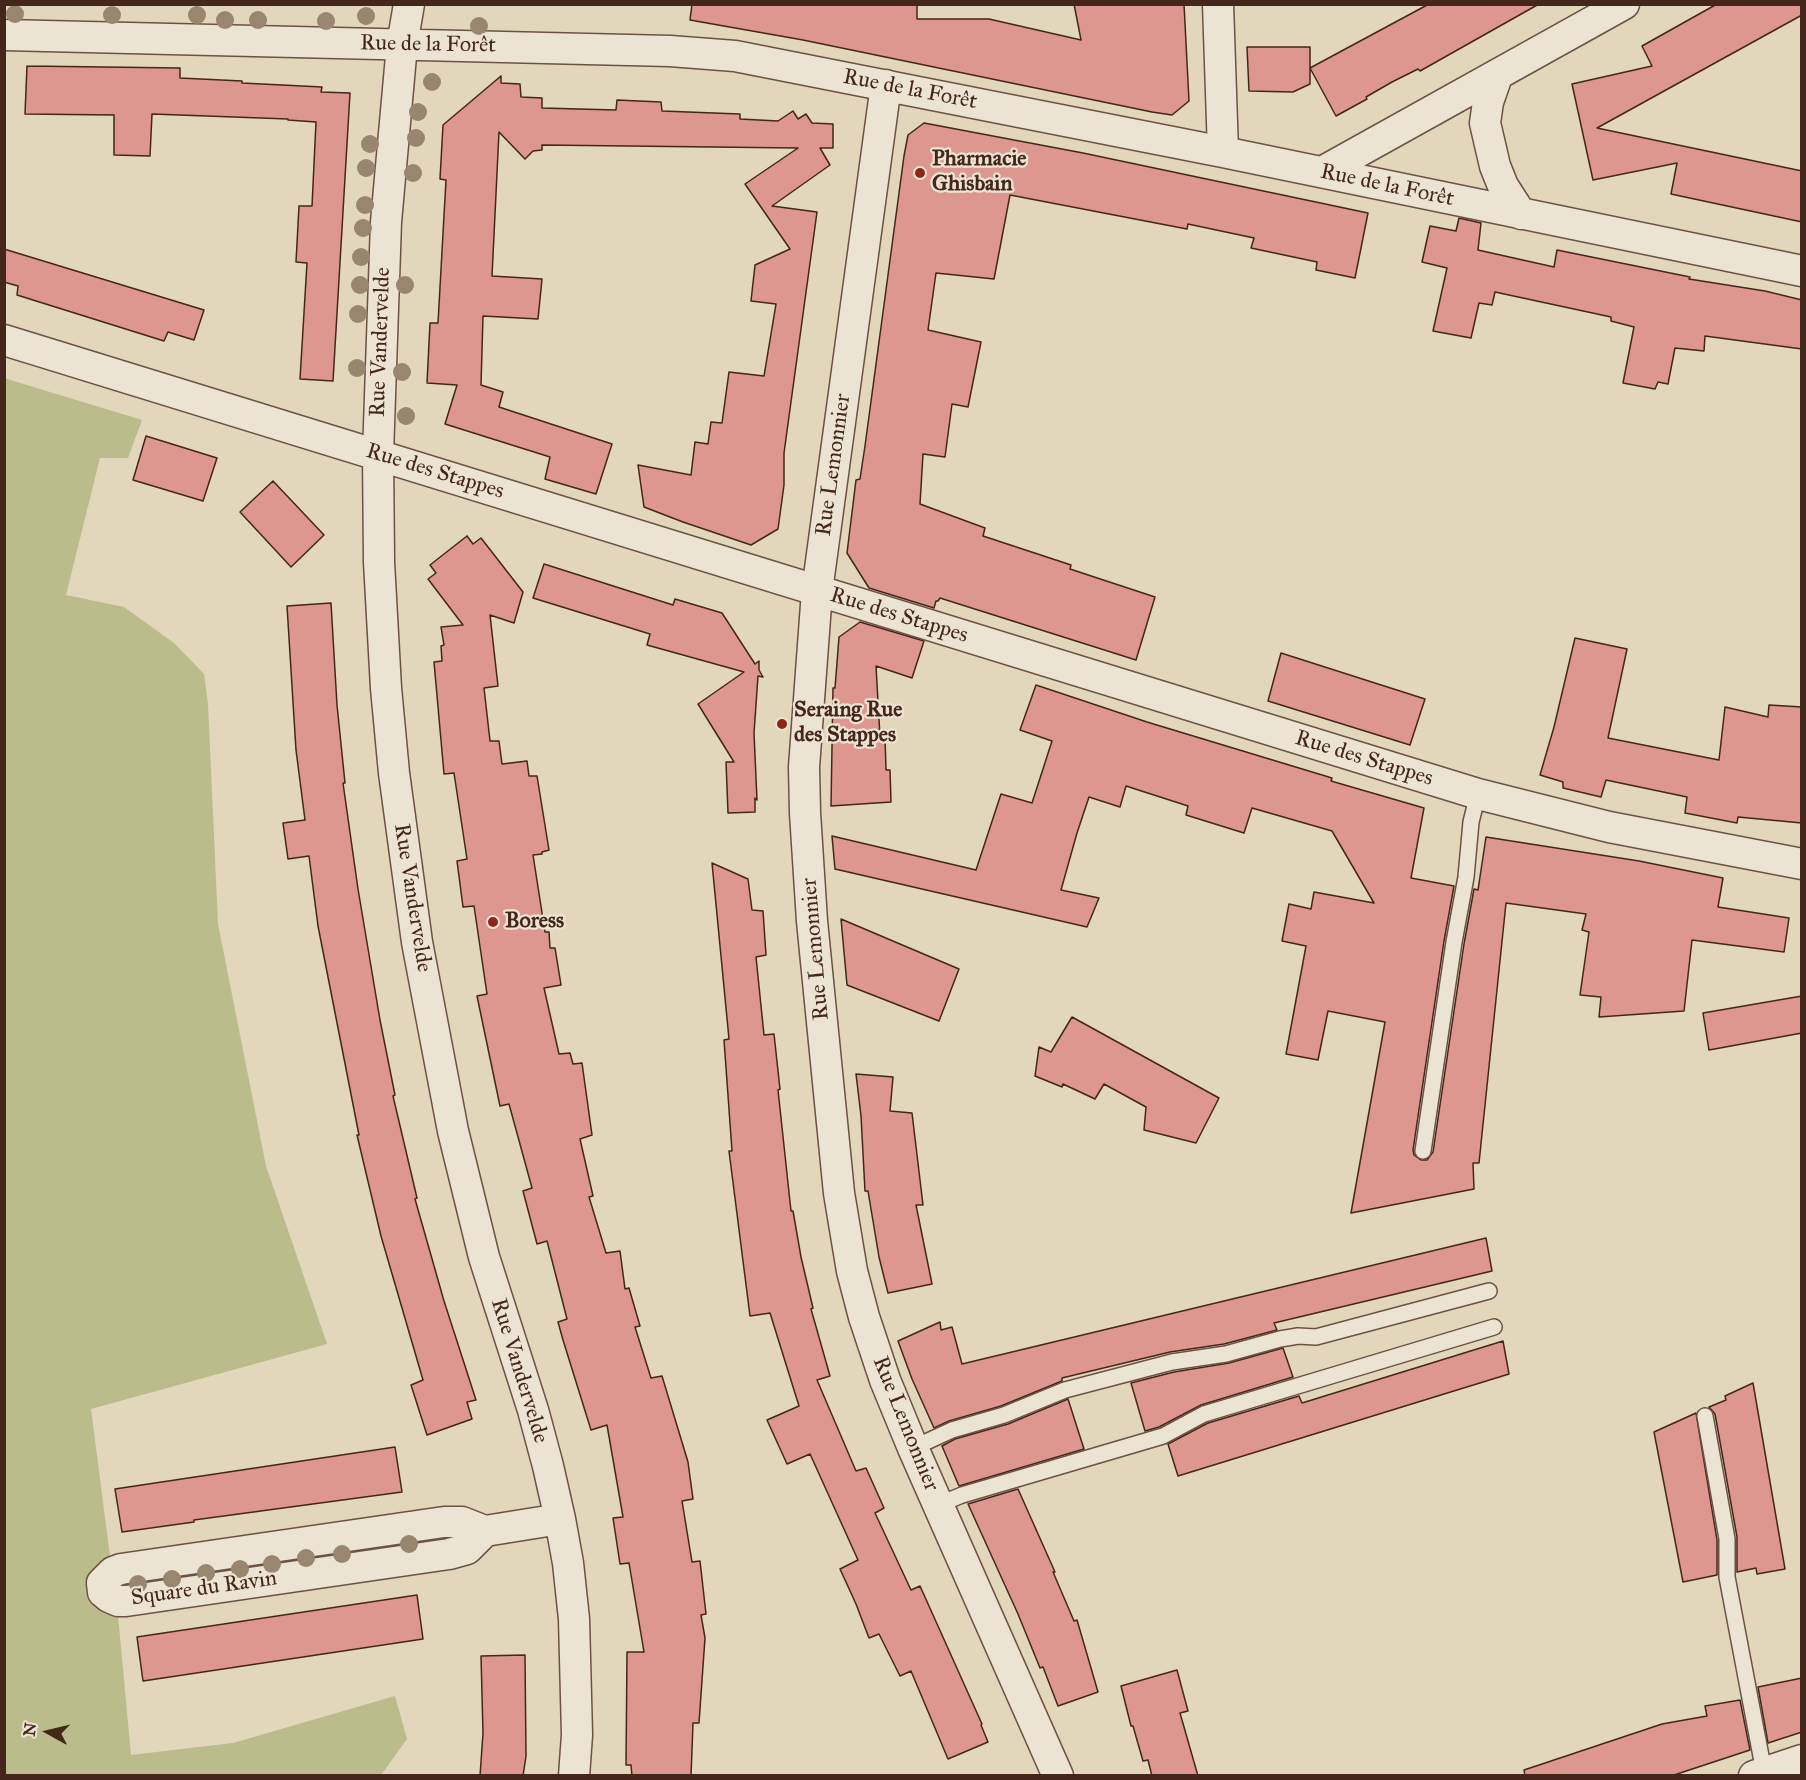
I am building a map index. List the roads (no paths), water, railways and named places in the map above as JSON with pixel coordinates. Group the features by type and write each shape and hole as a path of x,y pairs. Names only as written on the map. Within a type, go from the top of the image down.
{"street":[{"name":"Rue Vandervelde","path":"409,4 402,45 386,222 378,454 379,562 386,688 394,773 417,942 451,1120 487,1267 537,1425 560,1518 568,1563 574,1620 577,1735 574,1776"},
{"path":"1218,4 1223,152"},
{"path":"1322,172 1624,4"},
{"name":"Rue de la Forêt","path":"4,35 670,51 735,56 1223,152 1802,271"},
{"path":"1497,76 1488,102 1485,123 1495,166 1503,186 1521,214"},
{"name":"Rue Lemonnier","path":"886,85 817,591 804,767 812,921 839,1193 852,1270 864,1317 885,1380 912,1448 1058,1776"},
{"name":"Rue des Stappes","path":"4,340 1478,794 1609,827 1802,864"},
{"name":"Square du Ravin","path":"485,1531 467,1549 449,1554 126,1601 118,1601 103,1592 102,1583 113,1572 121,1569 444,1521 462,1522 485,1531 560,1518"},
{"path":"1759,1774 1802,1760"}],"lane":[{"path":"1423,1151 1466,877 1471,822 1478,794"},
{"path":"912,1448 952,1430 1004,1415 1065,1390 1172,1362 1226,1354 1280,1339 1316,1336 1489,1291"},
{"path":"938,1505 962,1495 1162,1436 1204,1414 1494,1327"},
{"path":"1705,1416 1727,1539 1727,1577 1759,1774"}],"place":[{"name":"Pharmacie Ghisbain","path":"920,173"},
{"name":"Seraing Rue des Stappes","path":"782,724"},
{"name":"Boress","path":"493,922"}]}
